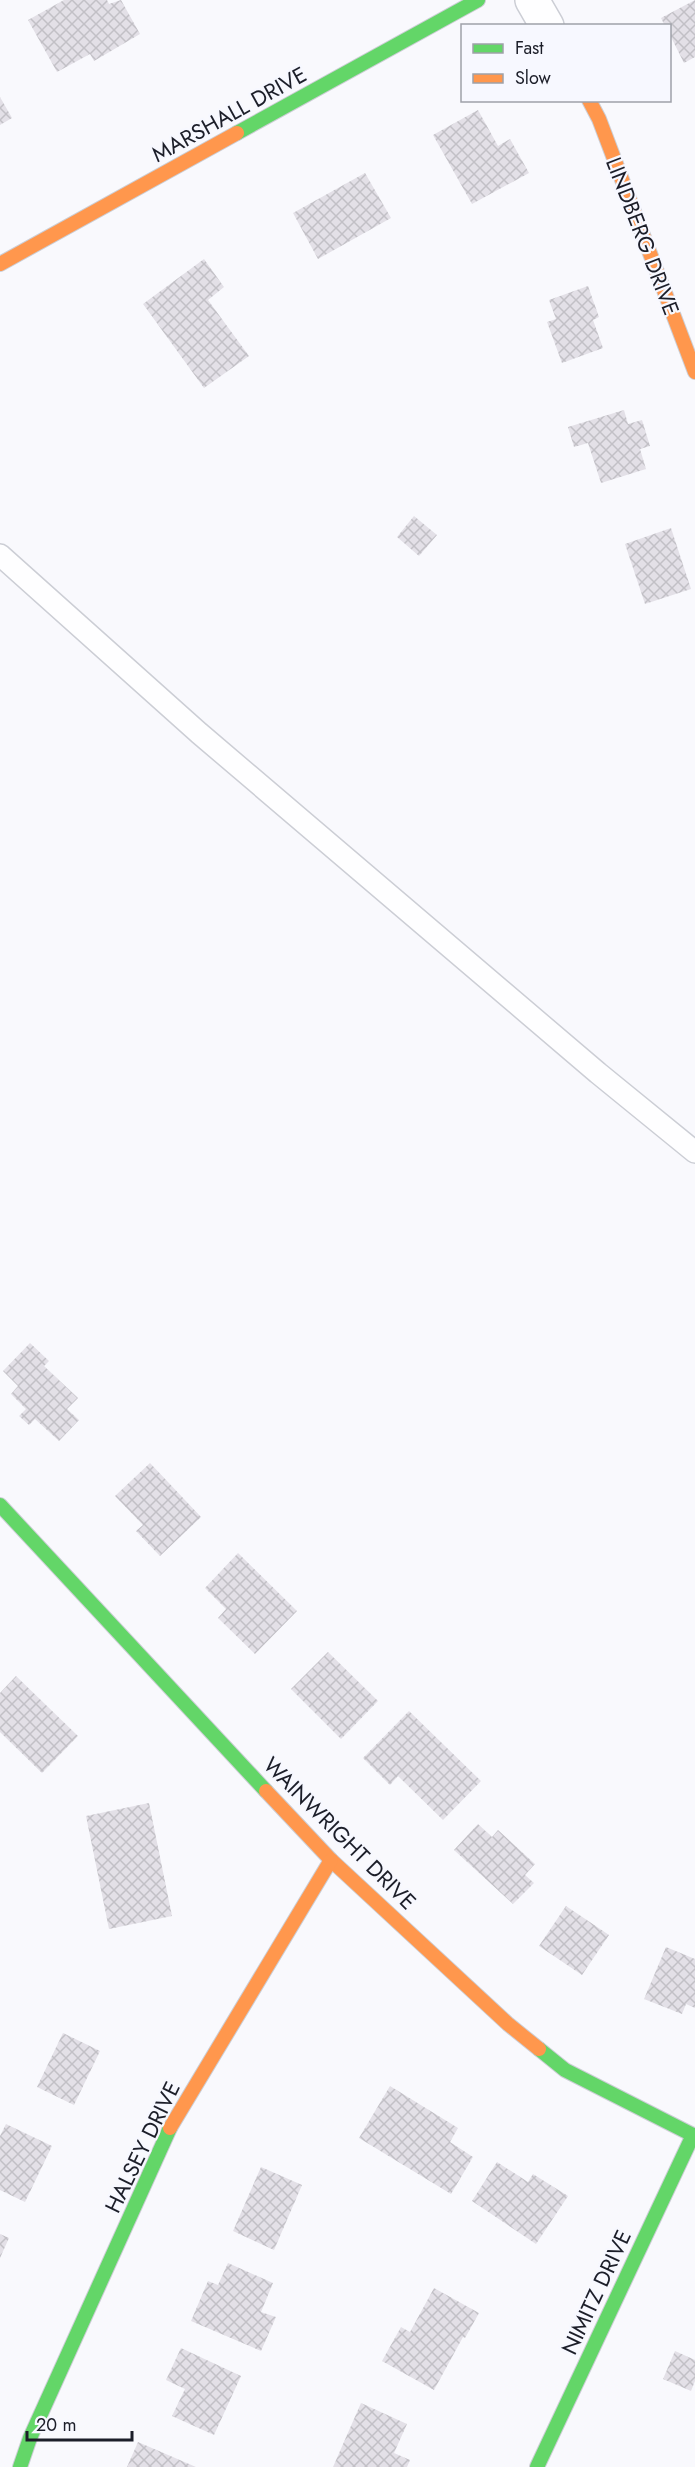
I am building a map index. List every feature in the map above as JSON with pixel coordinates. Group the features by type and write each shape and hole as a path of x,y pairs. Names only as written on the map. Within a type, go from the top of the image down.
{"street":[{"name":"MARSHALL DRIVE","path":"0,264 478,0"},
{"path":"532,0 546,24"},
{"name":"LINDBERG DRIVE","path":"590,102 599,119 695,372"},
{"name":"WAINWRIGHT DRIVE","path":"0,1505 331,1860 508,2024 565,2070 694,2136"},
{"name":"HALSEY DRIVE","path":"20,2467 30,2438 172,2124 331,1860"},
{"name":"NIMITZ DRIVE","path":"537,2467 694,2136"}],"lane":[{"path":"0,555 199,733 598,1073 695,1152"}],"building":[{"path":"64,0 107,0 109,4 121,0 140,34 94,61 90,54 57,72 28,20"},
{"path":"695,0 695,57 684,63 671,37 671,24 664,24 661,18"},
{"path":"0,97 12,118 0,125"},
{"path":"478,110 498,146 510,139 529,173 472,204 433,135"},
{"path":"365,173 391,218 318,259 293,213"},
{"path":"204,259 224,287 208,300 249,356 204,388 143,304"},
{"path":"588,286 599,317 593,320 603,348 562,363 547,322 556,319 549,300"},
{"path":"624,410 628,424 642,420 650,446 640,449 646,469 601,483 588,443 574,447 568,427"},
{"path":"414,516 437,535 419,556 397,537"},
{"path":"671,528 691,589 645,604 625,544"},
{"path":"30,1343 49,1361 44,1366 78,1398 67,1409 79,1420 59,1441 35,1419 29,1425 19,1416 26,1409 11,1394 18,1386 3,1371"},
{"path":"150,1463 201,1517 160,1556 136,1531 143,1525 115,1496"},
{"path":"238,1553 297,1611 255,1654 218,1618 226,1609 205,1588"},
{"path":"328,1652 378,1701 341,1739 291,1689"},
{"path":"16,1676 78,1736 42,1773 0,1732 0,1693"},
{"path":"409,1711 481,1781 443,1820 398,1776 390,1785 363,1758"},
{"path":"149,1803 172,1916 109,1929 86,1816"},
{"path":"478,1824 492,1837 498,1830 535,1864 525,1875 534,1883 513,1904 454,1850"},
{"path":"566,1906 609,1935 582,1975 539,1946"},
{"path":"666,1947 695,1959 695,2008 686,2004 682,2014 644,1999"},
{"path":"63,2033 100,2051 74,2105 37,2087"},
{"path":"390,2086 458,2128 450,2142 473,2157 451,2194 359,2138"},
{"path":"6,2124 52,2146 25,2202 0,2190 0,2136"},
{"path":"497,2162 528,2182 533,2174 568,2196 536,2244 472,2201"},
{"path":"261,2167 302,2185 274,2250 233,2231"},
{"path":"0,2234 9,2238 0,2258"},
{"path":"228,2263 273,2283 261,2312 276,2317 261,2351 191,2321 208,2281 218,2285"},
{"path":"434,2288 479,2313 434,2390 382,2361 401,2327 410,2332"},
{"path":"181,2348 241,2376 214,2435 172,2416 185,2389 166,2380"},
{"path":"675,2351 695,2360 695,2381 691,2391 663,2379"},
{"path":"361,2403 407,2424 394,2453 410,2460 407,2467 333,2467"},
{"path":"138,2442 196,2467 127,2467"}],"traffic: fast":[{"path":"237,133 478,0"},
{"path":"0,1505 266,1791"},
{"path":"539,2049 565,2070 695,2136"},
{"path":"20,2467 30,2438 170,2128"},
{"path":"537,2467 693,2135"}],"traffic: slow":[{"path":"590,102 599,119 695,372"},
{"path":"0,264 237,133"},
{"path":"266,1791 331,1860 508,2024 539,2049"},
{"path":"170,2128 331,1860"}]}
